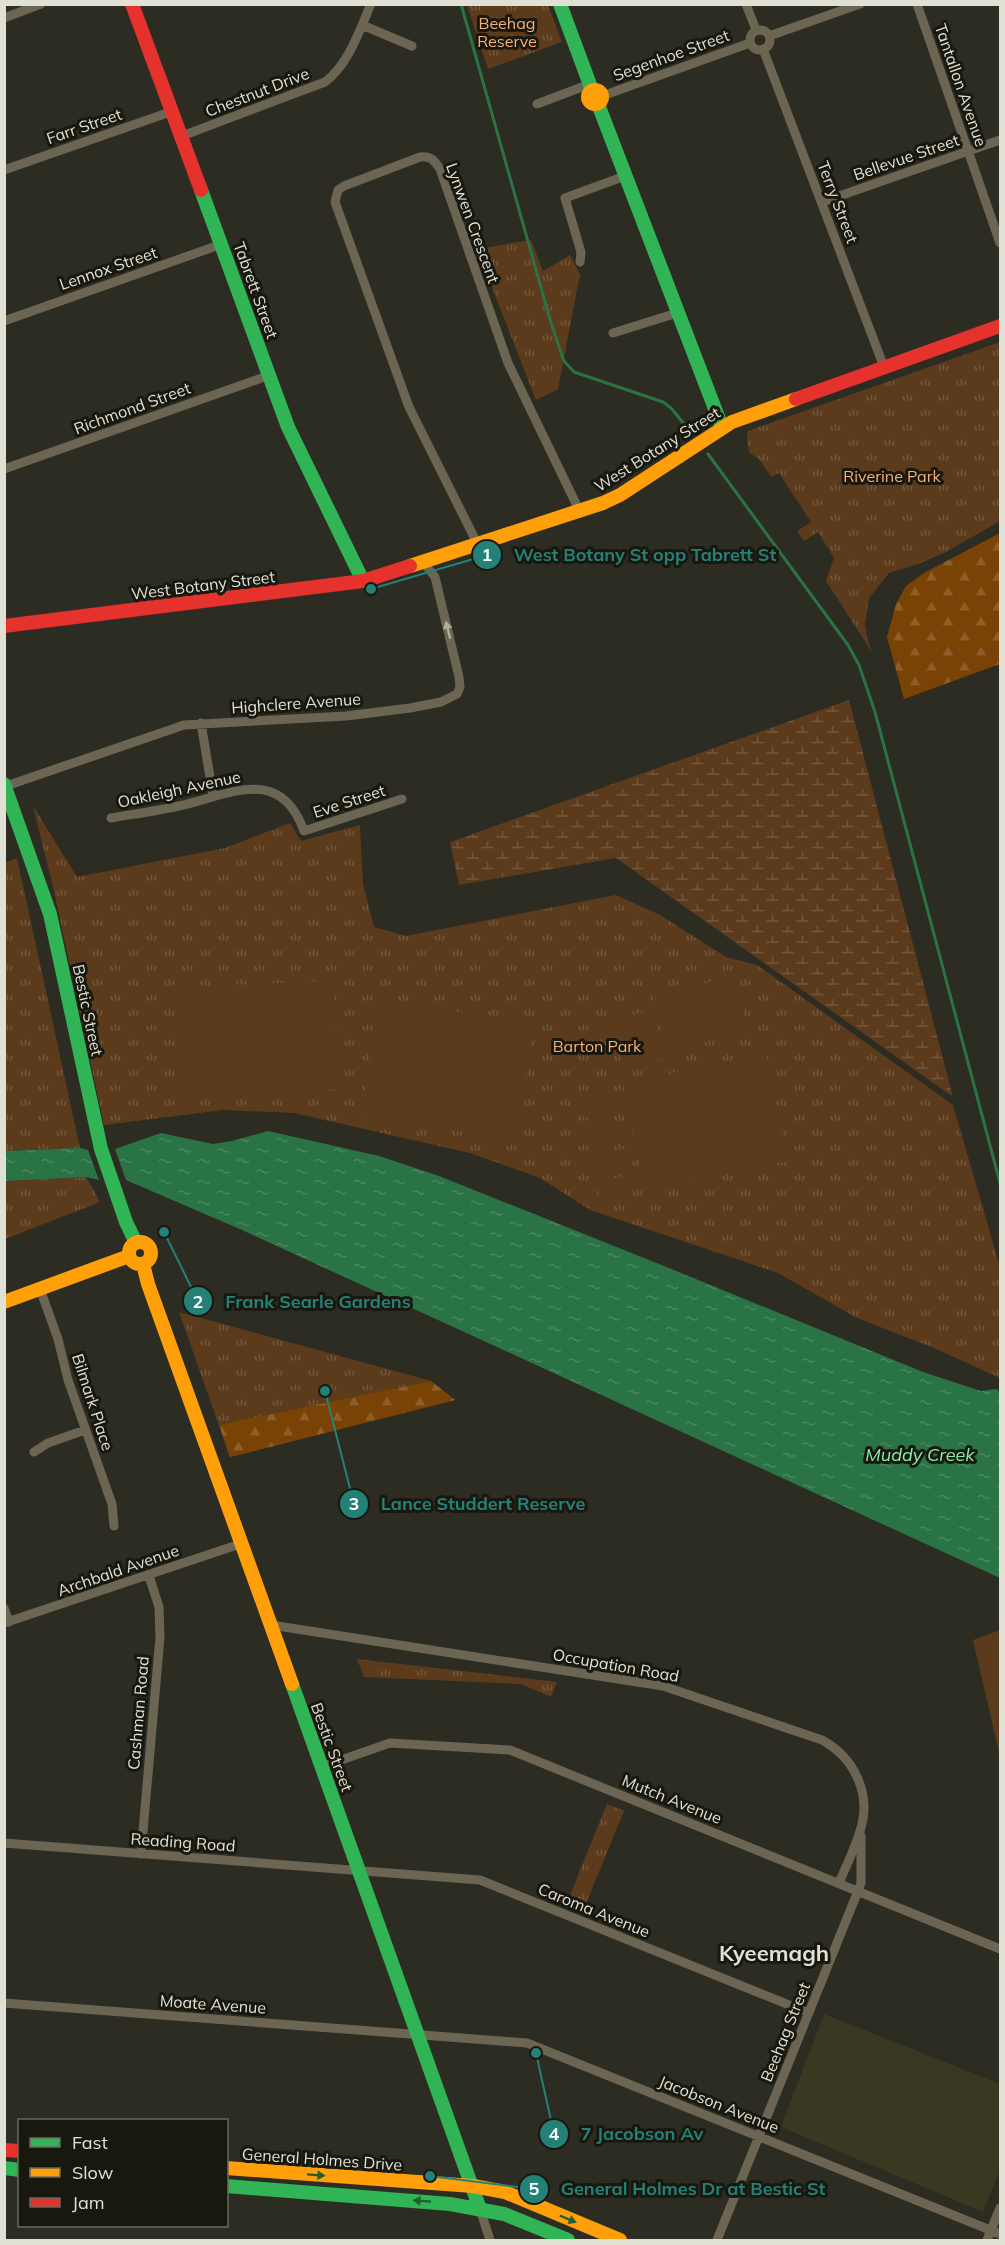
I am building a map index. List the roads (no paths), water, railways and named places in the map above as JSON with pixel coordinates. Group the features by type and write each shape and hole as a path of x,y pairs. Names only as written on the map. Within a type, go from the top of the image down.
{"main road":[{"name":"Tabrett Street","path":"132,4 298,448 363,580"},
{"path":"560,4 722,427"},
{"name":"West Botany Street","path":"4,626 363,580 423,562 580,512 620,495 722,427 754,412 1000,326"},
{"name":"Bestic Street","path":"5,785 50,914 101,1149 136,1243"},
{"path":"136,1243 144,1244 150,1249 149,1260 143,1264 136,1264 129,1256 131,1247 136,1243"},
{"path":"4,1302 129,1256"},
{"name":"Bestic Street","path":"143,1264 148,1284 240,1544 480,2210"},
{"name":"General Holmes Drive","path":"228,2168 473,2186 505,2192 620,2241"},
{"name":"General Holmes Drive","path":"228,2186 439,2202 522,2221 568,2241"}],"street":[{"path":"4,18 41,4"},
{"name":"Chestnut Drive","path":"182,136 325,82 335,75 343,64 371,4"},
{"path":"746,4 756,30"},
{"path":"769,36 860,4"},
{"name":"Tantallon Avenue","path":"917,4 1000,243"},
{"path":"362,25 412,46"},
{"path":"756,30 764,30 769,36 769,42 763,49 754,48 750,42 751,35 756,30"},
{"name":"Segenhoe Street","path":"537,104 596,94 750,42"},
{"name":"Terry Street","path":"763,49 884,367"},
{"name":"Farr Street","path":"4,170 173,111"},
{"name":"Bellevue Street","path":"822,202 1000,140"},
{"name":"Lynwen Crescent","path":"478,544 409,407 335,202 335,195 344,186 420,157 428,156 440,169 508,363 580,512"},
{"path":"580,262 581,252 565,198 625,176"},
{"name":"Lennox Street","path":"4,321 222,244"},
{"path":"613,333 677,313"},
{"name":"Richmond Street","path":"4,469 270,375"},
{"name":"Highclere Avenue","path":"5,785 184,725 346,716 441,702 457,693 460,687 459,677 435,577 423,562"},
{"path":"201,723 213,795"},
{"name":"Oakleigh Avenue","path":"111,818 181,806 213,795 257,788 285,799 298,814 304,831"},
{"name":"Eve Street","path":"304,831 402,799"},
{"name":"Bilmark Place","path":"40,1289 58,1339 68,1380 112,1504 114,1526"},
{"path":"34,1452 48,1443 85,1430"},
{"name":"Archbald Avenue","path":"7,1622 240,1544"},
{"name":"Cashman Road","path":"141,1854 160,1637 159,1607 149,1576"},
{"path":"4,1608 7,1622"},
{"name":"Occupation Road","path":"271,1625 663,1686 815,1737 837,1749 855,1770 863,1792 861,1830 839,1883"},
{"name":"Mutch Avenue","path":"321,1767 390,1743 510,1750 1000,1949"},
{"name":"Beehag Street","path":"717,2241 861,1884 861,1830"},
{"name":"Reading Road","path":"4,1843 359,1870"},
{"name":"Caroma Avenue","path":"359,1870 480,1880 809,2013"},
{"name":"Moate Avenue","path":"4,2003 418,2034"},
{"name":"Jacobson Avenue","path":"418,2034 535,2045 996,2232"},
{"path":"987,2241 996,2232 1000,2208"},
{"name":"Bestic Street","path":"480,2210 490,2241"}],"water":[{"name":"Muddy Creek","path":"268,1131 379,1156 439,1176 923,1372 981,1391 997,1389 1000,1393 1000,1578 242,1230 126,1180 115,1149 161,1133 213,1144"},
{"path":"80,1148 88,1150 99,1180 86,1177 5,1181 5,1151"}],"waterway":[{"path":"461,4 551,323 564,361 574,372 663,402 690,431"},
{"path":"708,454 848,645 859,665 875,712 1000,1183"}],"place":[{"name":"West Botany St opp Tabrett St","path":"371,589"},
{"name":"Frank Searle Gardens","path":"164,1232"},
{"name":"Lance Studdert Reserve","path":"325,1391"},
{"name":"7 Jacobson Av","path":"536,2053"},
{"name":"General Holmes Dr at Bestic St","path":"430,2176"}],"district":[{"name":"Kyeemagh","path":"774,1953"}],"park label":[{"name":"Beehag Reserve","path":"507,32"},
{"name":"Riverine Park","path":"892,476"},
{"name":"Barton Park","path":"597,1046"}]}
